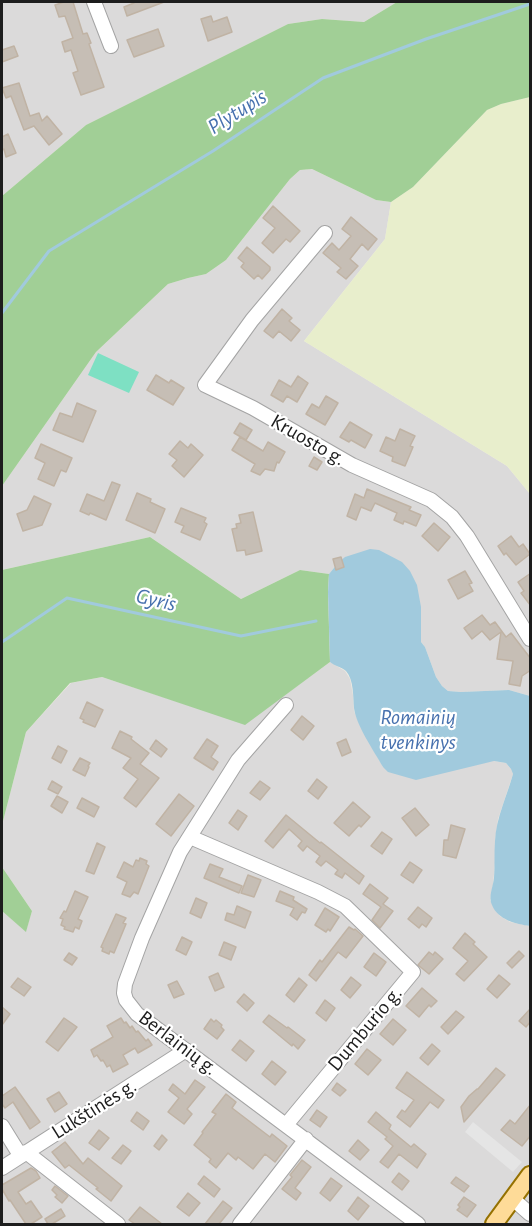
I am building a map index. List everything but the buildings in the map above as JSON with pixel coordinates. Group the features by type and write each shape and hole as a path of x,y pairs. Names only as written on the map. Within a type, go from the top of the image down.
{"main road":[{"path":"494,1224 531,1175"}],"street":[{"path":"94,2 111,46"},
{"name":"Kruosto g.","path":"325,233 252,320 205,385 253,408 352,465 431,500 452,517 466,536 531,639"},
{"name":"Berlainių g.","path":"286,705 238,760 180,852 142,938 125,984 124,993 137,1014 418,1224"},
{"name":"Dumburio g.","path":"190,837 318,892 345,906 413,972 286,1125"},
{"name":"Lukštinės g.","path":"2,1168 186,1050"},
{"path":"2,1126 23,1154 117,1224"},
{"path":"240,1224 306,1139"},
{"path":"513,1199 531,1214"}],"shaded area":[{"path":"2,2 397,2 364,22 322,19 288,24 86,125 2,196"},
{"path":"312,169 376,200 391,202 385,239 304,341 507,466 530,494 530,696 509,690 448,691 436,677 421,642 420,627 338,563 329,574 300,570 241,599 150,537 2,570 2,486 96,352 168,284 206,274 226,260 290,179 300,170"},
{"path":"330,662 345,671 350,679 354,711 383,767 494,761 506,763 513,774 498,819 490,900 500,916 510,922 530,926 530,1224 2,1224 2,911 26,931 32,911 2,867 2,825 26,732 71,683 102,677 245,724"},
{"path":"473,1122 522,1162 513,1172 465,1132"}],"green space":[{"path":"397,2 530,2 530,97 487,110 413,187 391,202 376,200 312,169 300,170 290,179 226,260 206,274 168,284 96,352 2,486 2,196 86,125 288,24 322,19 364,22"},
{"path":"530,97 530,494 507,466 304,341 385,239 391,202 413,187 487,110"},
{"path":"98,353 139,372 129,393 88,375"},
{"path":"150,537 241,599 300,570 329,574 330,662 245,725 102,677 70,683 26,732 2,825 2,570"},
{"path":"2,867 32,911 26,932 2,911"}],"water":[{"name":"Romainių tvenkinys","path":"370,549 379,550 402,562 410,571 417,585 421,607 421,642 442,686 448,691 509,690 530,696 530,926 503,918 495,910 490,899 494,878 496,832 513,774 511,769 506,763 494,761 416,780 388,772 366,738 355,715 349,675 330,662 329,574 345,557"}],"waterway":[{"name":"Plytupis","path":"2,313 49,251 213,151 323,78 426,39 530,4"},
{"name":"Gyris","path":"2,642 67,598 241,636 316,621"}]}
